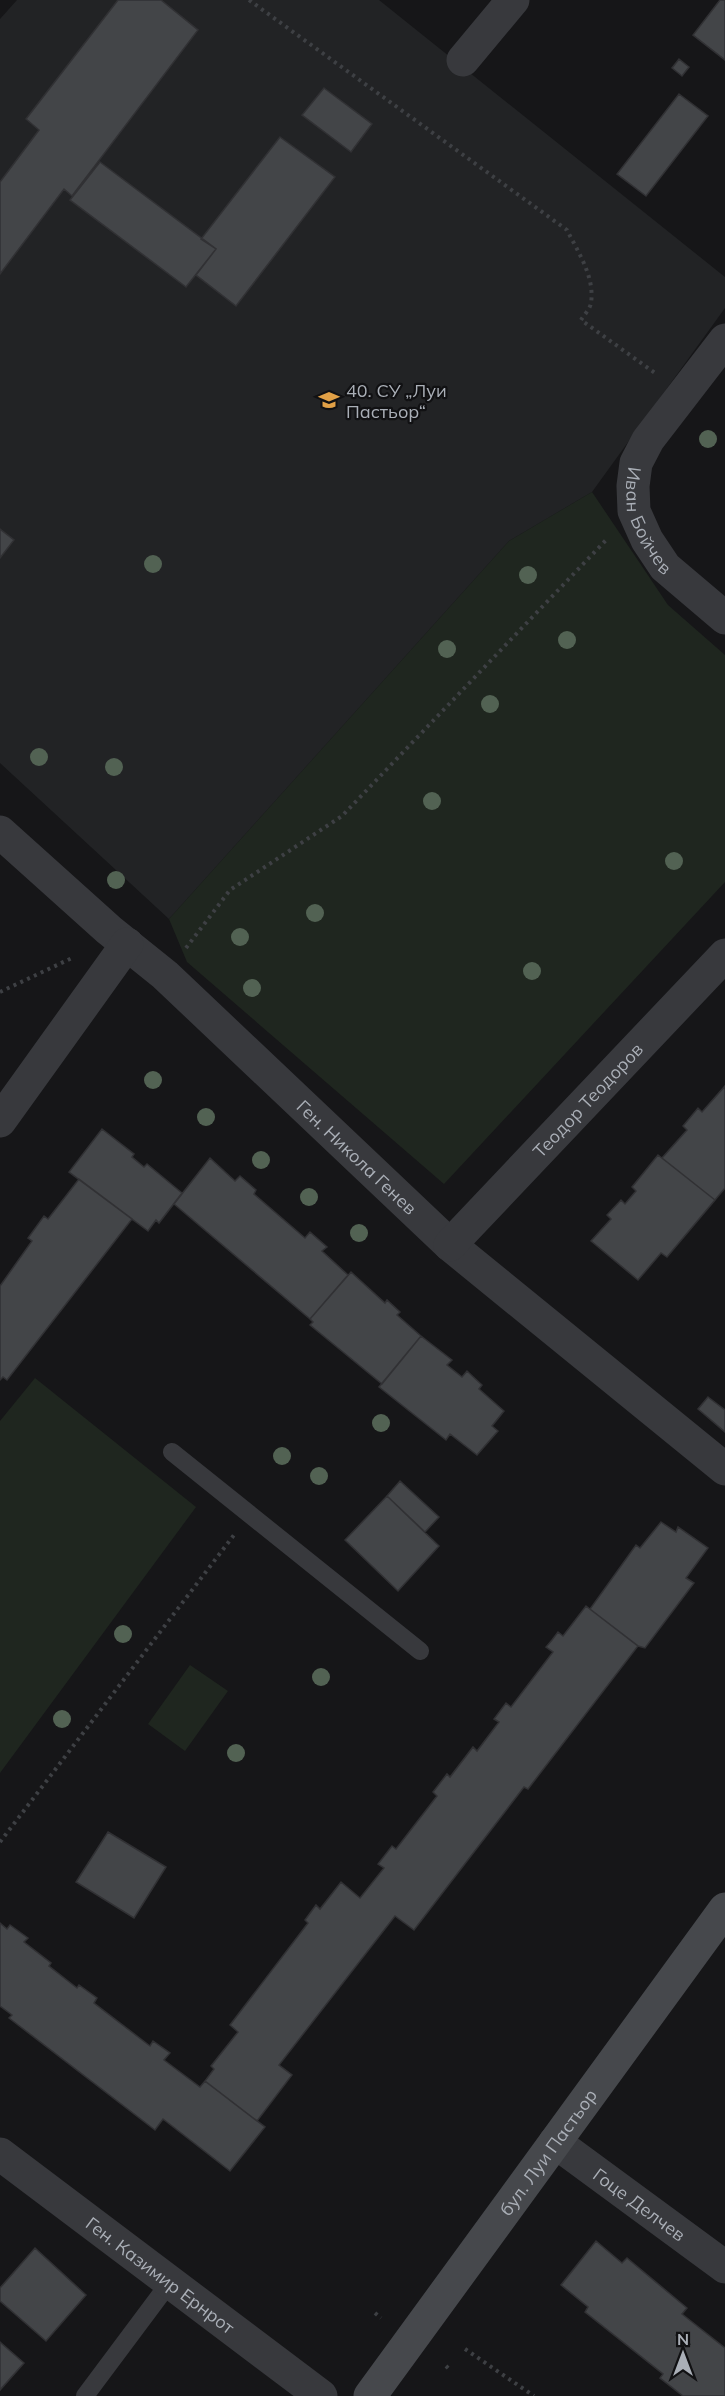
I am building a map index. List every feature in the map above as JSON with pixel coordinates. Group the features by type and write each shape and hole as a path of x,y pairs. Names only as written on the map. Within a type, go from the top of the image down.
{"street":[{"path":"463,60 513,0"},
{"name":"Иван Бойчев","path":"715,611 665,567 647,540 634,511 633,486 636,463 648,440 725,340"},
{"name":"Ген. Никола Генев","path":"0,832 165,975 450,1245 725,1469"},
{"path":"0,1121 127,944"},
{"name":"Теодор Теодоров","path":"450,1245 725,955"},
{"name":"бул. Луи Пастьор","path":"370,2396 725,1909"},
{"name":"Гоце Делчев","path":"555,2142 725,2267"},
{"name":"Ген. Казимир Ернрот","path":"0,2154 321,2396"}],"lane":[{"path":"172,1452 420,1651"},
{"path":"85,2396 170,2282"}],"path":[{"path":"249,0 567,230 584,262 591,283 591,305 581,320 684,394"},
{"path":"165,975 230,890 342,816 634,511"},
{"path":"0,992 81,953"},
{"path":"0,1842 249,1516"},
{"path":"375,2313 381,2318"},
{"path":"465,2349 534,2396"},
{"path":"446,2366 450,2370"}],"shaded area":[{"name":"40. СУ „Луи Пастьор“","path":"17,0 379,0 725,277 725,308 592,492 509,541 169,919 0,763 0,19"},
{"path":"592,492 668,605 725,655 725,882 444,1184 187,962 169,919 509,541"},
{"path":"35,1378 196,1507 0,1773 0,1421"},
{"path":"190,1665 228,1691 185,1751 148,1724"}],"building":[{"path":"118,0 161,0 198,30 72,196 64,189 0,274 0,182 39,130 26,119"},
{"path":"720,0 725,0 725,60 693,35"},
{"path":"679,59 689,67 682,76 672,68"},
{"path":"324,88 372,124 351,152 302,115"},
{"path":"679,94 708,116 646,196 617,174"},
{"path":"280,137 335,177 236,306 196,275 216,249 201,239"},
{"path":"100,162 216,249 186,287 70,200"},
{"path":"0,529 14,540 0,558"},
{"path":"725,1086 725,1188 715,1200 662,1158 687,1130 683,1126 698,1108 702,1112"},
{"path":"102,1129 134,1154 132,1157 144,1167 147,1164 182,1193 159,1223 156,1220 148,1231 69,1172"},
{"path":"658,1155 715,1200 667,1257 661,1253 638,1280 591,1241 611,1219 607,1215 621,1200 625,1204 636,1191 632,1187"},
{"path":"210,1158 235,1181 240,1176 256,1190 254,1194 305,1238 310,1232 327,1247 322,1251 348,1275 310,1319 174,1204"},
{"path":"79,1179 132,1219 7,1380 3,1377 0,1380 0,1286 32,1241 28,1238 44,1216 48,1219"},
{"path":"351,1272 385,1303 387,1300 400,1312 397,1315 421,1336 382,1384 310,1325 313,1322 310,1319"},
{"path":"421,1336 452,1360 447,1365 462,1377 467,1371 482,1385 479,1389 504,1411 492,1426 498,1431 477,1455 450,1434 446,1440 379,1387"},
{"path":"708,1397 725,1410 725,1432 698,1409"},
{"path":"400,1481 439,1517 425,1532 387,1496"},
{"path":"387,1496 439,1546 398,1591 345,1540"},
{"path":"661,1522 676,1532 678,1527 708,1548 686,1578 694,1583 645,1648 638,1646 590,1609 636,1545 640,1548"},
{"path":"586,1606 638,1646 528,1789 524,1787 414,1930 395,1916 279,2065 292,2075 257,2121 205,2081 214,2069 211,2066 238,2032 230,2025 308,1923 305,1920 316,1905 320,1909 341,1882 360,1898 384,1868 378,1864 392,1846 396,1849 437,1796 433,1792 447,1774 450,1777 473,1747 477,1751 499,1722 494,1719 506,1703 511,1707 553,1652 546,1647 558,1632 563,1636"},
{"path":"108,1832 166,1867 134,1918 76,1882"},
{"path":"0,1923 7,1929 10,1925 28,1938 24,1942 51,1963 49,1966 77,1988 79,1985 97,1998 94,2003 150,2046 153,2041 170,2053 164,2060 200,2087 205,2081 265,2127 230,2171 163,2119 155,2130 9,2018 12,2015 0,2006"},
{"path":"596,2241 622,2263 627,2258 687,2308 682,2314 725,2348 725,2396 683,2396 660,2378 663,2374 585,2312 588,2307 561,2285"},
{"path":"35,2248 86,2295 46,2341 0,2301 0,2288"},
{"path":"0,2342 24,2363 0,2390"}],"place":[{"name":"40. СУ „Луи Пастьор“","path":"329,400"}]}
